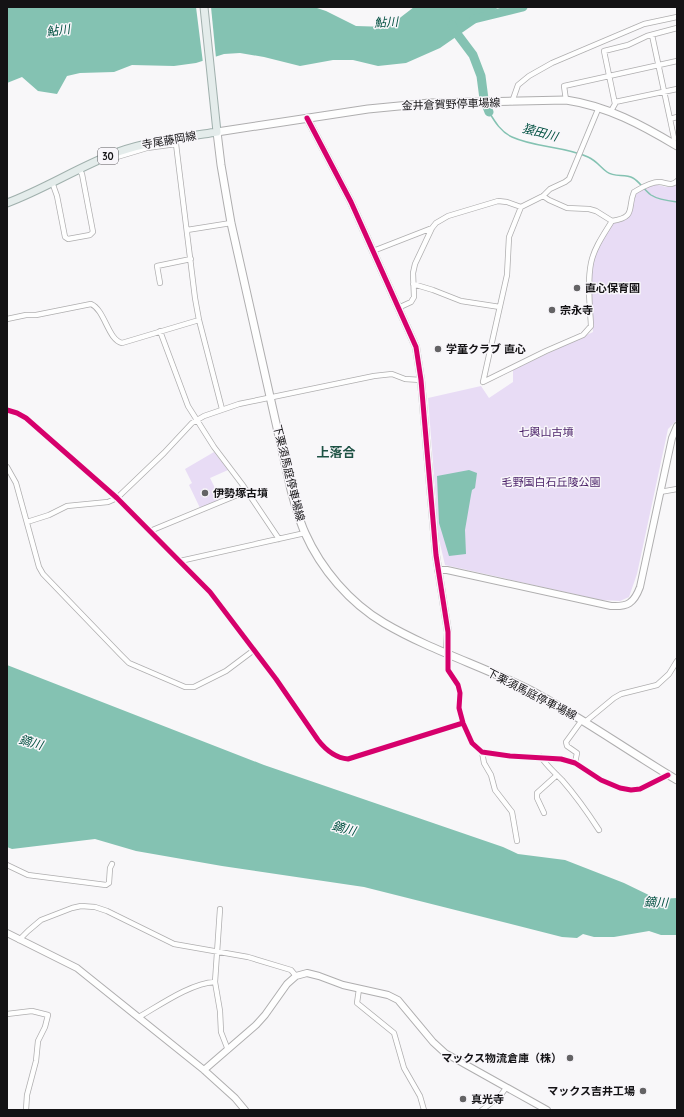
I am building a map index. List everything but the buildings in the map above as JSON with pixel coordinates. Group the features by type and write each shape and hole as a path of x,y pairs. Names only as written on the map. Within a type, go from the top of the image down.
{"main road":[{"path":"204,7 217,132"},
{"name":"金井倉賀野停車場線","path":"217,132 368,109 430,103 566,100 611,111 625,117 675,145"},
{"name":"寺尾藤岡線","path":"7,202 30,194 52,182 113,154 155,142 217,132"},
{"name":"下栗須馬庭停車場線","path":"217,132 231,223 291,490 305,533 327,570 344,590 361,606 383,623 447,654 518,684 584,721 677,780"}],"street":[{"path":"512,102 518,85 529,76 552,63 644,24 677,17"},
{"path":"611,111 615,102 604,51 628,45 652,35 677,28"},
{"path":"652,35 675,145"},
{"path":"566,100 564,86 677,61"},
{"path":"615,102 677,89"},
{"path":"398,308 411,302 414,297 413,273 415,264 432,228 436,223 448,216 498,202 507,202 521,206 543,196 550,189 565,182 569,179 598,107"},
{"path":"670,119 677,117"},
{"path":"307,118 351,202 416,347 438,570 448,632 448,670 458,685 460,693 459,708 463,723 472,743 482,752 510,756 561,759 575,763 601,780 620,788 631,790 640,789 668,775"},
{"path":"113,154 117,157 148,148 176,144 199,320 222,410"},
{"path":"52,182 57,196 65,237 68,239 90,236 93,232 82,174 79,169"},
{"path":"521,206 509,237 507,275 483,382 546,351 583,335 591,326 591,263 597,246 612,221 625,217 629,213 634,192 654,182 674,184 677,180"},
{"path":"543,196 567,208 589,209 596,211 612,221"},
{"path":"187,230 231,223"},
{"path":"373,251 432,228"},
{"path":"160,283 157,266 190,259"},
{"path":"413,284 433,290 461,302 500,307"},
{"path":"7,319 36,315 90,304 95,307 116,340 120,343 199,320"},
{"path":"160,331 187,404 214,447 247,491 279,539"},
{"path":"27,522 49,515 67,506 102,504 117,498 155,462 188,427 197,420 222,410 239,404 270,397 374,376 392,374 420,380"},
{"path":"7,410 26,418 117,498 210,592 254,650 325,749 342,758 348,758 463,723"},
{"path":"438,570 447,570 611,606 621,607 629,604 636,597 640,587 672,438 677,426"},
{"path":"7,467 16,482 39,567 43,574 130,663 185,687 194,687 226,671 254,650"},
{"path":"660,492 677,489"},
{"path":"150,531 247,491"},
{"path":"180,561 305,533"},
{"path":"575,763 577,753 567,746 566,742 584,721 621,694 656,685 669,674 677,661"},
{"path":"482,752 484,763 491,775 495,790 512,812 517,841"},
{"path":"541,757 548,767 557,775 582,804 599,830"},
{"path":"544,813 537,798 537,793 557,775"},
{"path":"7,865 28,874 106,885 109,883 110,868 112,864"},
{"path":"19,940 41,920 72,908 81,906 95,907 107,911 174,944 217,951 268,962 291,970 296,976"},
{"path":"220,909 215,982 220,1011 221,1032 228,1050"},
{"path":"7,933 77,968 204,1070 236,1098 245,1110"},
{"path":"204,1070 228,1050 265,1015 287,984 296,976 307,973 343,985 388,996 398,1000 429,1037 445,1053 547,1110"},
{"path":"138,1017 204,982 215,982"},
{"path":"359,989 357,1003 394,1033 404,1068 420,1096 424,1110"},
{"path":"7,1014 32,1011 48,1015 46,1027 38,1041 36,1061 26,1095 26,1110"},
{"path":"482,1110 500,1096 506,1088"}],"green space":[{"name":"毛野国白石丘陵公園","path":"677,183 677,420 668,429 637,574 629,597 620,601 601,600 445,565 438,535 428,398 481,386 489,398 513,382 513,370 593,332 591,308 592,263 598,246 612,222 618,222 626,218 635,192 654,184 666,187 675,186"},
{"path":"214,452 228,470 210,478 221,500 200,508 189,485 192,483 185,469"}],"water":[{"path":"7,7 314,7 326,11 356,26 388,27 414,7 499,7 440,48 406,63 378,66 353,60 333,60 300,66 240,53 224,54 196,63 174,66 132,65 114,72 80,73 67,76 57,94 38,91 22,77 7,83"},
{"path":"469,470 477,473 475,488 472,490 465,530 466,554 449,556 439,523 437,476"},
{"name":"鏑川","path":"7,665 264,765 503,847 518,854 565,860 624,883 657,899 677,898 677,935 661,935 649,931 614,937 594,937 583,934 577,938 562,937 364,887 222,866 136,851 95,839 12,849 7,847"}],"pier":[{"path":"196,7 211,7 216,58 203,63"}],"waterway":[{"name":"鮎川","path":"474,19 523,7"},
{"name":"猿田川","path":"452,25 473,55 481,76 484,99 489,112"},
{"name":"猿田川","path":"489,112 501,130 512,137 521,141 579,153 594,160 610,174 633,178 654,196 663,200 677,202"}],"cycle path":[{"path":"307,118 351,202 416,347 421,380 436,555 448,632 448,670 458,685 460,693 459,708 463,723 472,743 482,752 510,756 561,759 575,763 601,780 620,788 631,790 640,789 668,775"},
{"path":"7,410 26,418 117,498 210,592 276,679 318,740 331,752 339,757 348,759 463,723"}],"place":[{"name":"直心保育園","path":"577,288"},
{"name":"宗永寺","path":"552,310"},
{"name":"学童クラブ 直心","path":"438,349"},
{"name":"伊勢塚古墳","path":"205,493"},
{"name":"マックス物流倉庫（株）","path":"570,1058"},
{"name":"マックス吉井工場","path":"643,1091"},
{"name":"真光寺","path":"463,1099"}],"district":[{"name":"上落合","path":"336,452"}],"park label":[{"name":"七輿山古墳","path":"546,432"}]}
